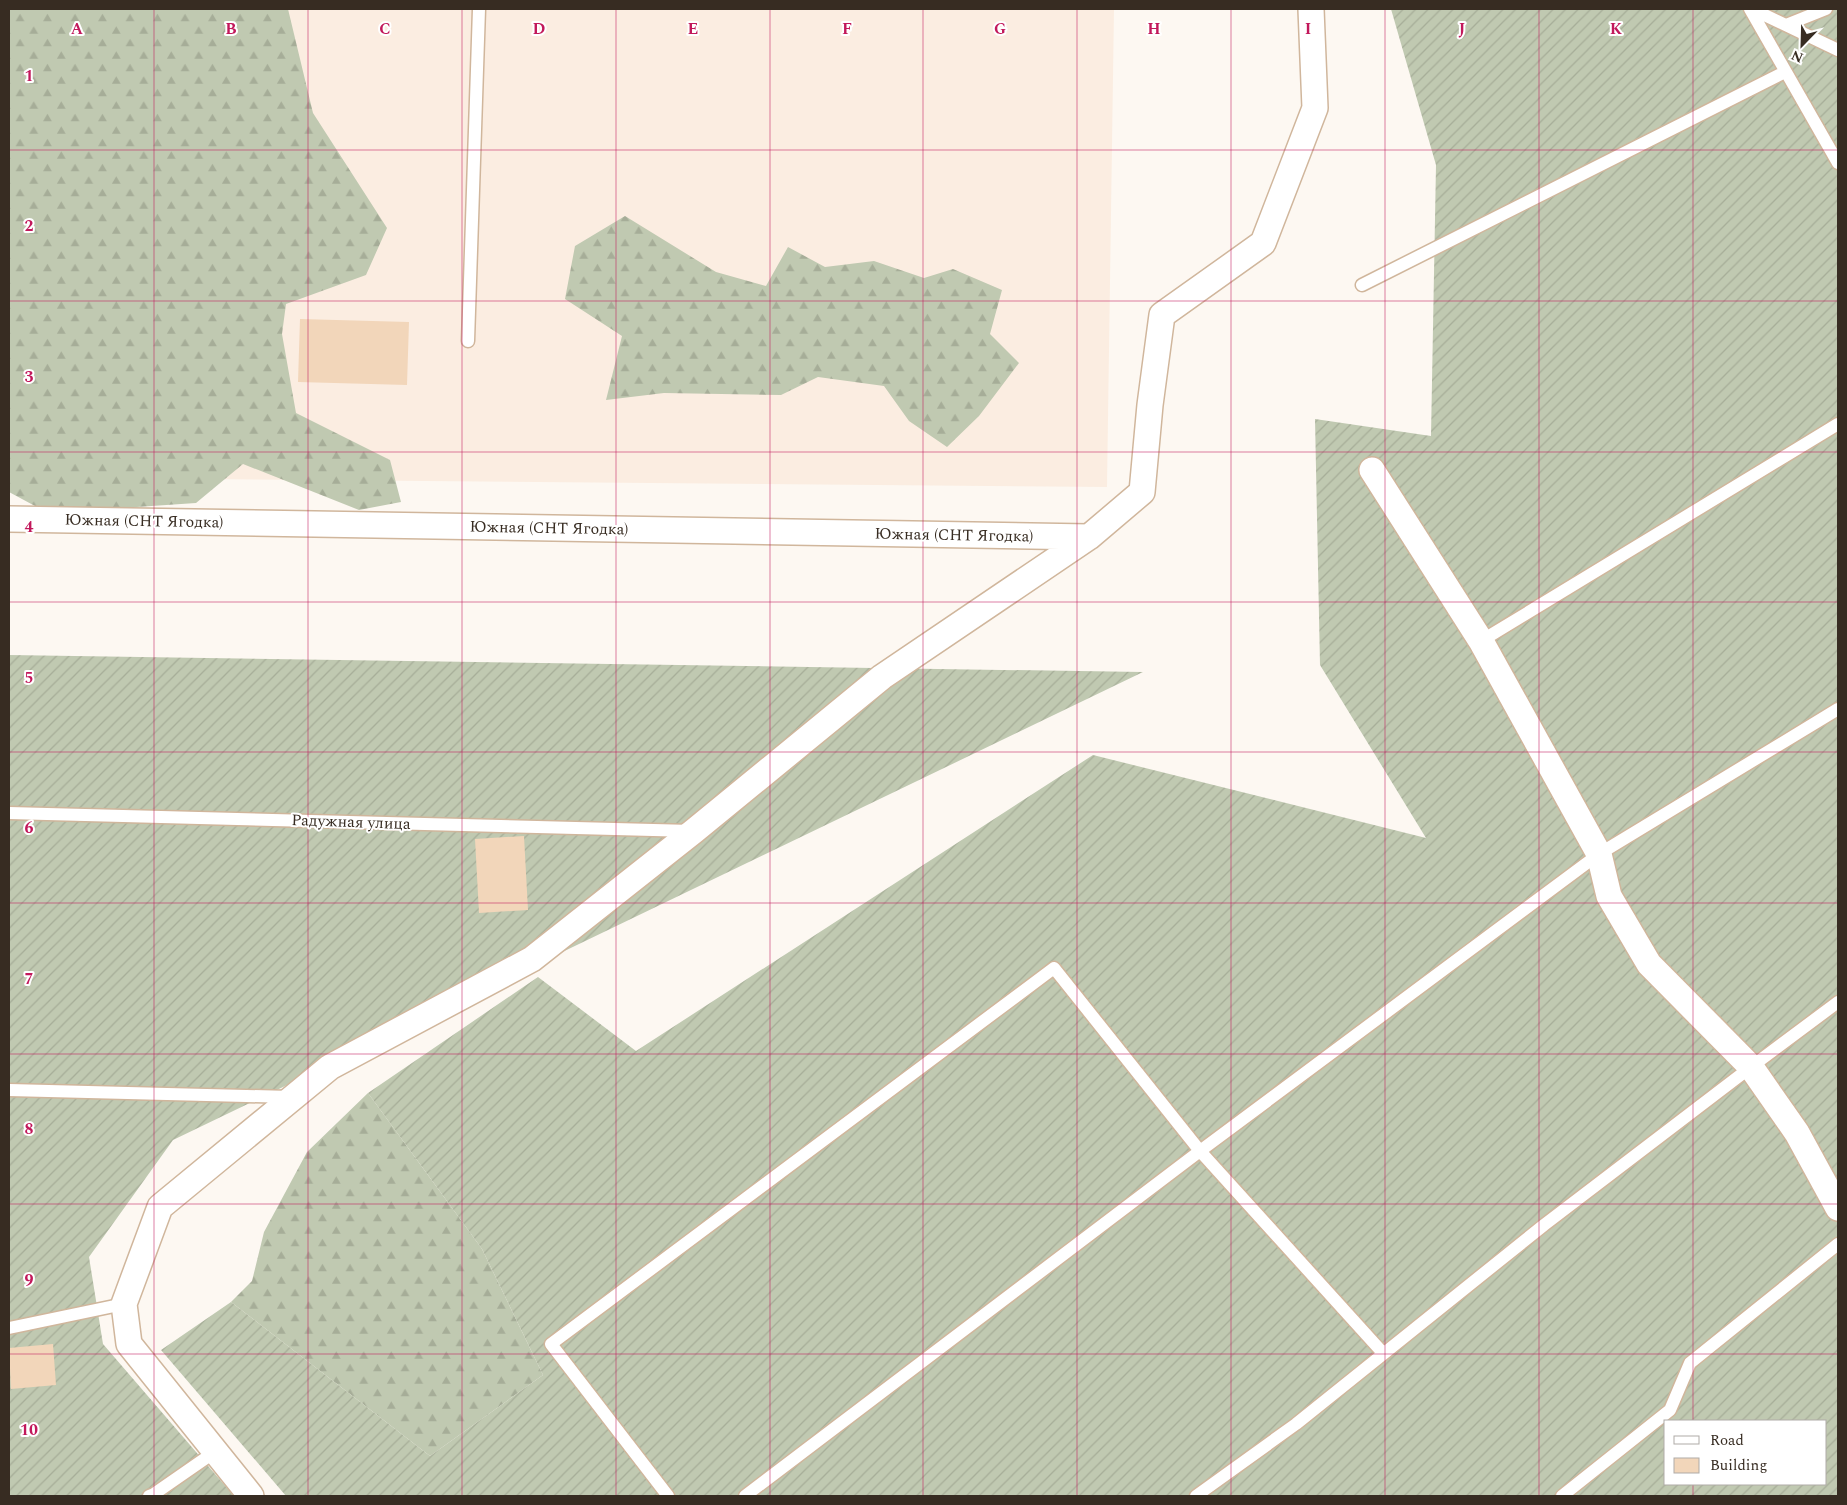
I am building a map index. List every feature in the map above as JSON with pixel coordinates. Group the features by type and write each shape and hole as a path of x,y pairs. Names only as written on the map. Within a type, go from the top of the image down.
{"street":[{"path":"251,1496 129,1344 124,1304 160,1207 330,1067 532,959 694,831 882,677 1089,538 1142,492 1150,405 1162,315 1263,243 1315,108 1311,9"},
{"path":"1372,470 1482,641 1599,854 1609,896 1649,964 1751,1066 1797,1133 1838,1208"},
{"name":"Южная (СНТ Ягодка)","path":"9,519 1089,538"}],"lane":[{"path":"468,341 479,9"},
{"path":"1751,9 1838,50"},
{"path":"1751,9 1838,163"},
{"path":"1786,25 1826,9"},
{"path":"1362,285 1785,72"},
{"path":"1482,641 1838,424"},
{"path":"745,1496 1200,1151 1599,854 1838,709"},
{"name":"Радужная улица","path":"9,813 694,831"},
{"path":"668,1496 551,1344 1054,968 1200,1151 1384,1354"},
{"path":"1196,1496 1296,1424 1544,1225 1751,1066 1838,1002"},
{"path":"9,1090 293,1097"},
{"path":"1562,1496 1670,1410 1690,1363 1838,1244"},
{"path":"9,1328 124,1304"},
{"path":"149,1496 216,1451"}],"shaded area":[{"path":"105,9 1114,9 1107,487 89,478"}],"green space":[{"path":"9,9 288,9 313,113 387,228 366,275 286,304 282,334 296,413 390,460 401,502 359,510 243,464 196,503 48,513 9,492"},
{"path":"1391,9 1838,9 1838,1496 286,1496 161,1350 231,1302 430,1456 543,1375 482,1249 368,1093 538,977 636,1051 1093,755 1426,838 1320,665 1315,419 1431,436 1436,165"},
{"path":"625,216 716,272 766,286 788,247 825,267 874,261 924,278 953,269 1002,290 990,334 1019,363 979,416 947,447 909,421 884,386 818,377 781,395 664,393 606,400 622,336 565,299 575,246"},
{"path":"9,655 1143,672 173,1140 89,1257 103,1344 234,1496 9,1496"},
{"path":"368,1093 482,1249 543,1375 430,1456 231,1302 252,1281 264,1232 307,1152"}],"building":[{"path":"300,319 409,322 407,385 298,382"},
{"path":"524,836 528,910 479,913 475,839"},
{"path":"53,1344 56,1385 11,1389 9,1348"}]}
